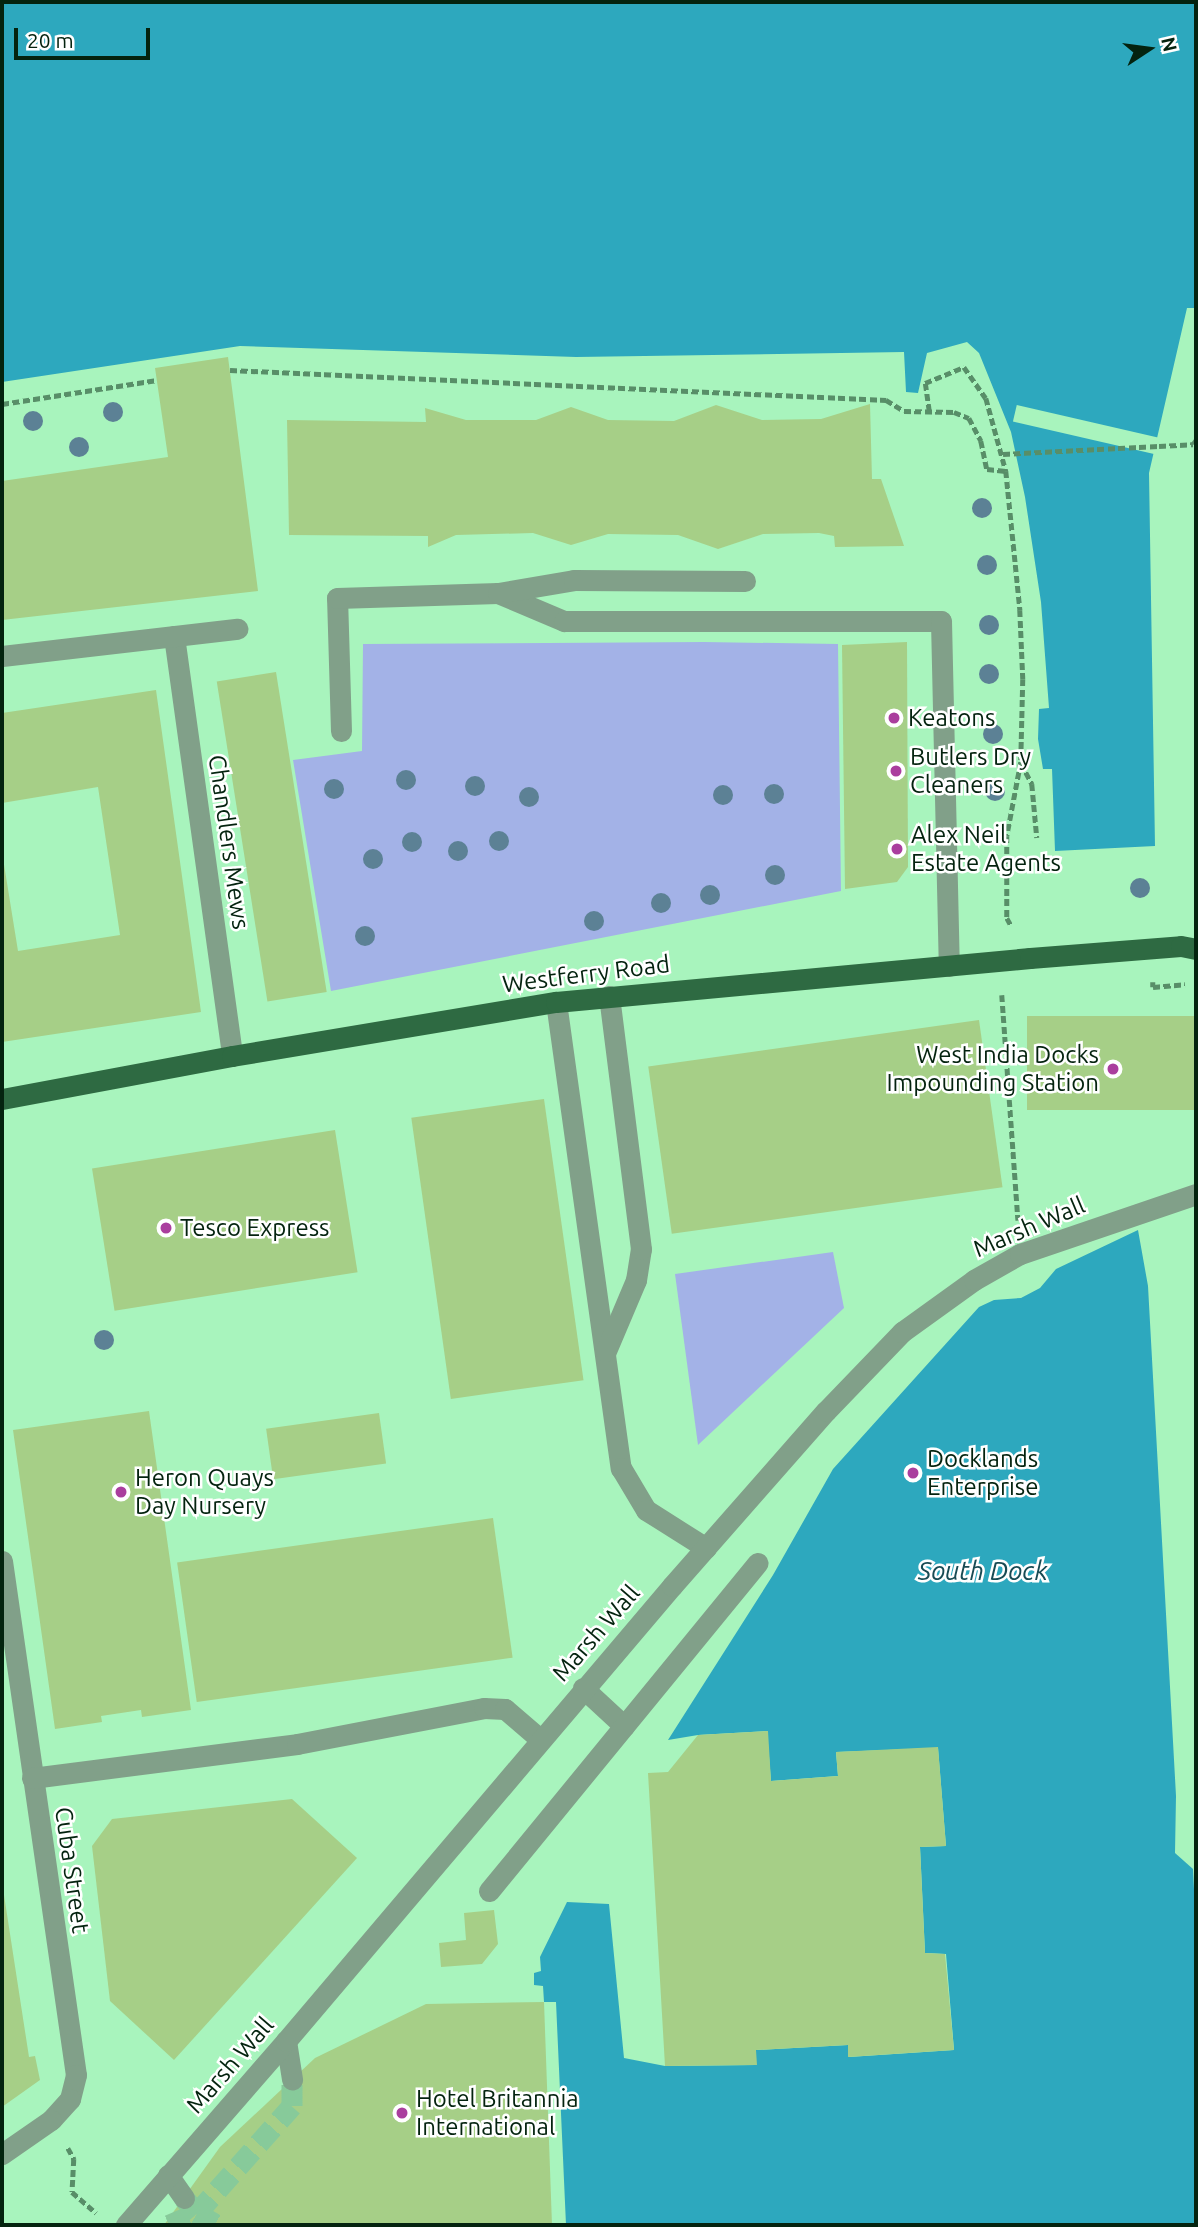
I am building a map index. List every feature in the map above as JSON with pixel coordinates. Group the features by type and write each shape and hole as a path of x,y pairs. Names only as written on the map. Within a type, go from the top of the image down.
{"main road":[{"name":"Westferry Road","path":"2,1099 232,1056 556,1002 1030,958 1151,951 1191,944"}],"street":[{"path":"341,732 337,598 498,593 574,580 745,581"},
{"path":"498,593 564,621 941,621 949,966"},
{"path":"2,656 237,629"},
{"name":"Chandlers Mews","path":"174,636 232,1056"},
{"path":"605,1353 636,1280 641,1249 609,996"},
{"path":"556,1002 621,1468 646,1510 706,1548"},
{"name":"Marsh Wall","path":"126,2225 286,2041 583,1688 826,1410 902,1332 974,1280 1020,1254 1196,1194"},
{"name":"Cuba Street","path":"2,1561 76,2075 70,2099 51,2120 2,2154"},
{"path":"489,1891 757,1563"},
{"path":"583,1688 624,1726"},
{"path":"32,1778 297,1744 316,1738 492,1708 510,1712 540,1739"},
{"path":"286,2041 292,2080"},
{"path":"168,2175 184,2198"}],"path":[{"path":"929,411 925,383 964,367 986,398 1006,471 1020,610 1021,762 1007,836 1007,918"},
{"path":"230,370 886,400 904,411 954,412 969,418 981,441 987,469 1006,471"},
{"path":"2,404 157,380"},
{"path":"1003,454 1193,444 1196,440"},
{"path":"1021,762 1032,784 1037,838"},
{"path":"1000,962 1020,1254"},
{"path":"1153,987 1196,983"},
{"path":"74,2159 71,2188 81,2202"}],"shaded area":[{"path":"363,644 838,644 841,891 331,991 293,760 362,751"},
{"path":"833,1252 844,1308 698,1445 675,1274"}],"water":[{"path":"2,2 1196,2 1196,308 1187,308 1149,473 1155,846 1055,851 1052,769 1043,769 1038,739 1039,709 1049,708 1041,602 1025,497 1011,432 979,353 967,342 927,353 918,393 906,392 904,352 576,357 240,346 2,382"},
{"name":"South Dock","path":"1138,1230 1148,1286 1176,1796 1175,1853 1193,1869 1196,1930 1196,2225 566,2225 556,2002 544,2002 543,1986 534,1985 534,1973 541,1971 540,1957 567,1902 609,1904 624,2058 665,2066 756,2065 756,2050 848,2045 849,2057 954,2050 946,1954 925,1953 920,1847 946,1846 938,1748 836,1752 838,1776 771,1781 767,1731 698,1735 668,1740 773,1575 833,1469 979,1307 994,1300 1021,1298 1040,1288 1056,1269"}],"pier":[{"path":"1017,405 1160,438 1156,455 1013,421"}],"building":[{"path":"228,357 258,591 2,620 2,481 168,457 155,368"},
{"path":"870,404 872,479 881,479 904,546 835,547 834,536 819,533 763,534 718,549 678,535 608,534 571,545 533,533 456,535 428,547 428,536 289,535 287,420 426,422 425,408 466,420 536,420 571,407 608,420 674,421 716,405 762,420 821,419"},
{"path":"907,642 908,867 897,882 845,889 842,645"},
{"path":"276,672 327,992 267,1001 217,681"},
{"path":"156,690 201,1012 2,1042 2,852 18,951 120,935 98,787 2,803 2,713"},
{"name":"West India Docks Impounding Station","path":"1027,1016 1196,1016 1196,1110 1027,1110"},
{"path":"979,1020 1003,1187 672,1234 648,1066"},
{"path":"544,1099 584,1380 451,1399 411,1118"},
{"path":"335,1130 358,1272 115,1311 92,1168"},
{"path":"149,1411 191,1710 142,1717 141,1710 101,1716 102,1722 55,1729 13,1430"},
{"path":"379,1413 386,1464 273,1479 266,1429"},
{"path":"493,1518 513,1658 197,1702 177,1562"},
{"path":"768,1731 771,1781 838,1776 836,1752 938,1747 946,1846 920,1847 925,1953 945,1954 954,2050 848,2057 848,2045 756,2050 757,2065 665,2066 648,1773 668,1772 698,1735"},
{"path":"292,1799 357,1858 174,2060 110,2001 92,1846 112,1819"},
{"path":"2,1882 29,2057 35,2056 40,2080 2,2107"},
{"path":"494,1910 498,1944 482,1964 441,1967 439,1943 466,1940 464,1913"},
{"name":"Hotel Britannia International","path":"544,2002 552,2225 164,2225 220,2147 315,2058 426,2004"}],"tunnel":[{"path":"184,2198 197,2213 292,2106 292,2080"},
{"path":"169,2225 197,2213 217,2225"}],"place":[{"name":"Keatons","path":"894,718"},
{"name":"Butlers Dry Cleaners","path":"896,771"},
{"name":"Alex Neil Estate Agents","path":"897,849"},
{"name":"West India Docks Impounding Station","path":"1113,1069"},
{"name":"Tesco Express","path":"166,1228"},
{"name":"Docklands Enterprise","path":"913,1473"},
{"name":"Heron Quays Day Nursery","path":"121,1492"},
{"name":"Hotel Britannia International","path":"402,2113"}]}
